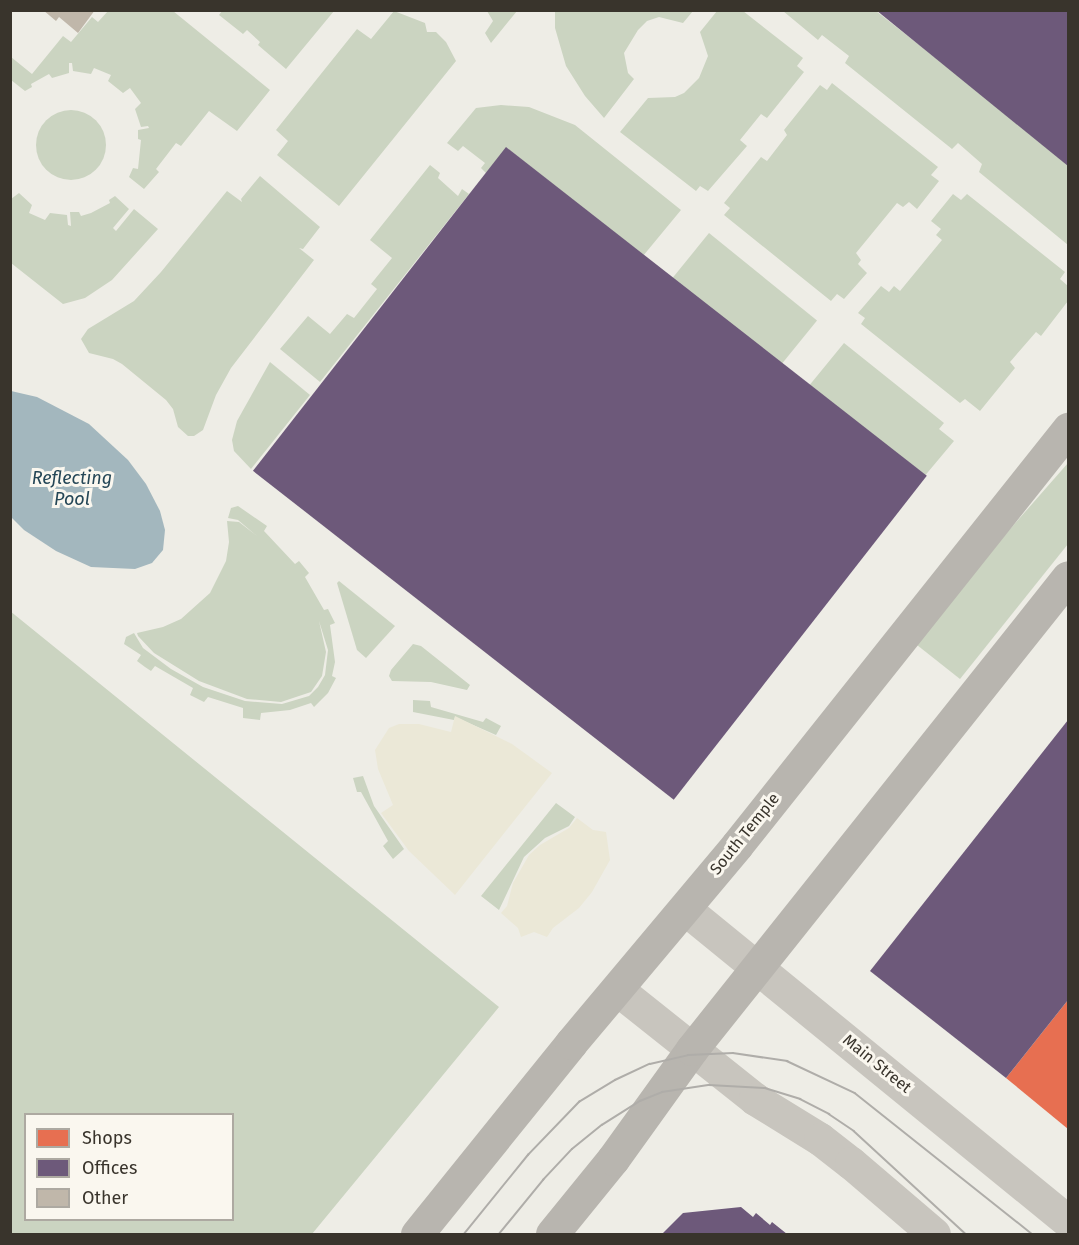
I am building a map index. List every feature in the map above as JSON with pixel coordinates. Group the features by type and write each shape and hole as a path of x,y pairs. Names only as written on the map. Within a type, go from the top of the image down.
{"street":[{"name":"South Temple","path":"417,1234 685,909 1068,429"},
{"path":"552,1234 613,1158 692,1049 757,966 1068,577"},
{"name":"Main Street","path":"685,909 1068,1221"},
{"path":"618,990 755,1099 820,1139 934,1234"}],"green space":[{"path":"555,10 693,11 683,23 659,17 647,21 638,30 624,53 628,73 634,79 604,118 585,96 566,66 555,28"},
{"path":"108,11 173,11 270,90 237,131 209,111 181,146 176,143 156,169 159,172 144,189 129,177 133,168 138,169 141,140 138,139 138,130 149,128 148,126 141,127 135,109 141,103 130,88 123,93 108,81 111,75 94,68 91,74 73,71 72,63 69,63 69,73 52,78 49,74 31,84 32,87 25,91 11,80 11,57 32,74 63,36 71,42 92,17 98,22"},
{"path":"222,11 334,11 286,69 258,45 260,42 247,30 243,34 219,15"},
{"path":"394,11 425,23 427,32 436,32 446,42 456,61 339,206 277,155 288,141 276,130 357,29 371,39"},
{"path":"487,11 517,11 491,43 485,33 493,21"},
{"path":"717,11 743,11 803,58 797,66 804,72 767,118 761,114 740,140 747,146 708,191 700,186 696,191 620,132 648,98 675,97 684,93 699,78 708,56 700,32"},
{"path":"783,11 876,11 1068,162 1068,245 979,172 982,164 958,143 952,149 845,63 849,56 822,35 818,40"},
{"path":"832,83 938,167 931,175 939,181 917,209 909,202 903,207 897,203 856,253 861,260 858,264 867,273 844,299 837,294 831,301 724,215 730,208 724,203 761,157 767,161 787,135 784,130 820,85 827,90"},
{"path":"501,105 529,107 575,125 681,210 643,256 507,148 486,173 481,168 485,163 463,146 458,151 447,143 476,108"},
{"path":"71,110 84,113 96,120 103,132 106,145 103,158 96,170 84,177 71,180 58,177 46,170 39,158 36,145 39,132 46,120 58,113"},
{"path":"430,165 440,173 438,178 458,196 462,189 469,194 320,382 280,349 308,316 330,334 347,314 354,318 377,289 371,284 392,258 370,240"},
{"path":"260,176 320,227 303,249 299,248 314,260 231,368 216,395 203,430 194,436 188,436 178,427 173,409 166,400 122,364 113,359 89,353 81,339 88,329 134,301 161,272 227,191 242,202 241,199"},
{"path":"19,193 32,205 29,213 45,220 50,213 67,215 68,225 71,226 70,212 79,212 81,216 91,213 110,203 109,200 115,196 129,209 113,228 116,231 134,209 158,229 112,280 85,298 63,304 11,263 11,199"},
{"path":"953,194 961,200 967,194 1065,272 1060,279 1068,286 1068,301 1041,336 1036,332 1010,362 1015,368 980,411 965,399 960,403 861,324 865,318 858,313 881,286 889,292 894,286 900,291 942,240 936,235 941,229 931,221"},
{"path":"709,233 817,320 780,366 672,279"},
{"path":"844,343 944,423 939,429 954,441 923,478 808,387"},
{"path":"270,362 310,395 251,469 234,451 232,440 237,421"},
{"path":"1068,463 1068,544 960,679 917,645 1004,536"},
{"path":"238,506 267,526 264,531 295,564 299,561 309,573 305,577 324,610 328,609 335,623 330,625 335,662 332,676 336,678 328,693 314,707 311,703 290,710 261,713 260,720 243,718 243,708 208,697 204,702 190,695 193,688 155,666 151,671 137,661 141,655 124,644 126,637 134,633 143,648 171,669 203,687 245,701 282,704 309,696 318,687 325,675 328,650 319,621 326,652 322,676 311,692 281,702 247,699 199,681 154,653 138,636 137,633 163,627 181,619 210,593 226,561 229,542 227,521 239,522 257,536 238,520 228,518 231,508"},
{"path":"339,581 395,626 366,658 357,650 337,583"},
{"path":"10,611 499,1007 312,1234 11,1234"},
{"path":"413,644 421,646 470,685 467,690 431,682 392,681 389,676 391,670"},
{"path":"413,700 430,701 431,707 483,722 486,718 501,726 496,735 455,717 454,720 413,712"},
{"path":"363,776 374,806 404,849 393,859 383,846 388,841 361,792 357,792 353,778"},
{"path":"556,803 575,817 569,826 545,838 524,857 499,910 481,896"}],"shaded area":[{"path":"455,716 512,744 552,773 455,895 409,851 381,813 393,805 378,769 375,750 389,728 399,724 419,724 451,732"},
{"path":"577,818 593,830 606,832 610,860 592,892 579,908 553,928 547,937 534,932 521,937 518,928 501,913 507,906 513,883 529,855 540,845 569,828"}],"water":[{"name":"Reflecting Pool","path":"11,391 37,397 89,424 128,460 146,484 160,511 165,530 163,550 152,563 135,569 91,567 56,551 24,530 11,517"}],"building: Shops":[{"path":"1068,1000 1068,1129 1006,1078"}],"building: Offices":[{"path":"876,10 1068,10 1068,166"},
{"path":"506,147 927,476 674,800 253,471"},
{"path":"1068,720 1068,1000 1006,1078 870,971"},
{"path":"741,1207 753,1217 756,1213 770,1225 772,1222 787,1234 662,1234 683,1213"}],"building: Other":[{"path":"43,10 95,10 78,33 59,17 56,21"}],"tram line":[{"path":"464,1234 528,1155 579,1102 615,1080 650,1064 688,1055 733,1053 787,1061 855,1093 1032,1234"},
{"path":"499,1234 543,1180 572,1149 602,1125 640,1101 662,1092 709,1085 765,1088 800,1099 829,1114 854,1131 966,1234"}]}
